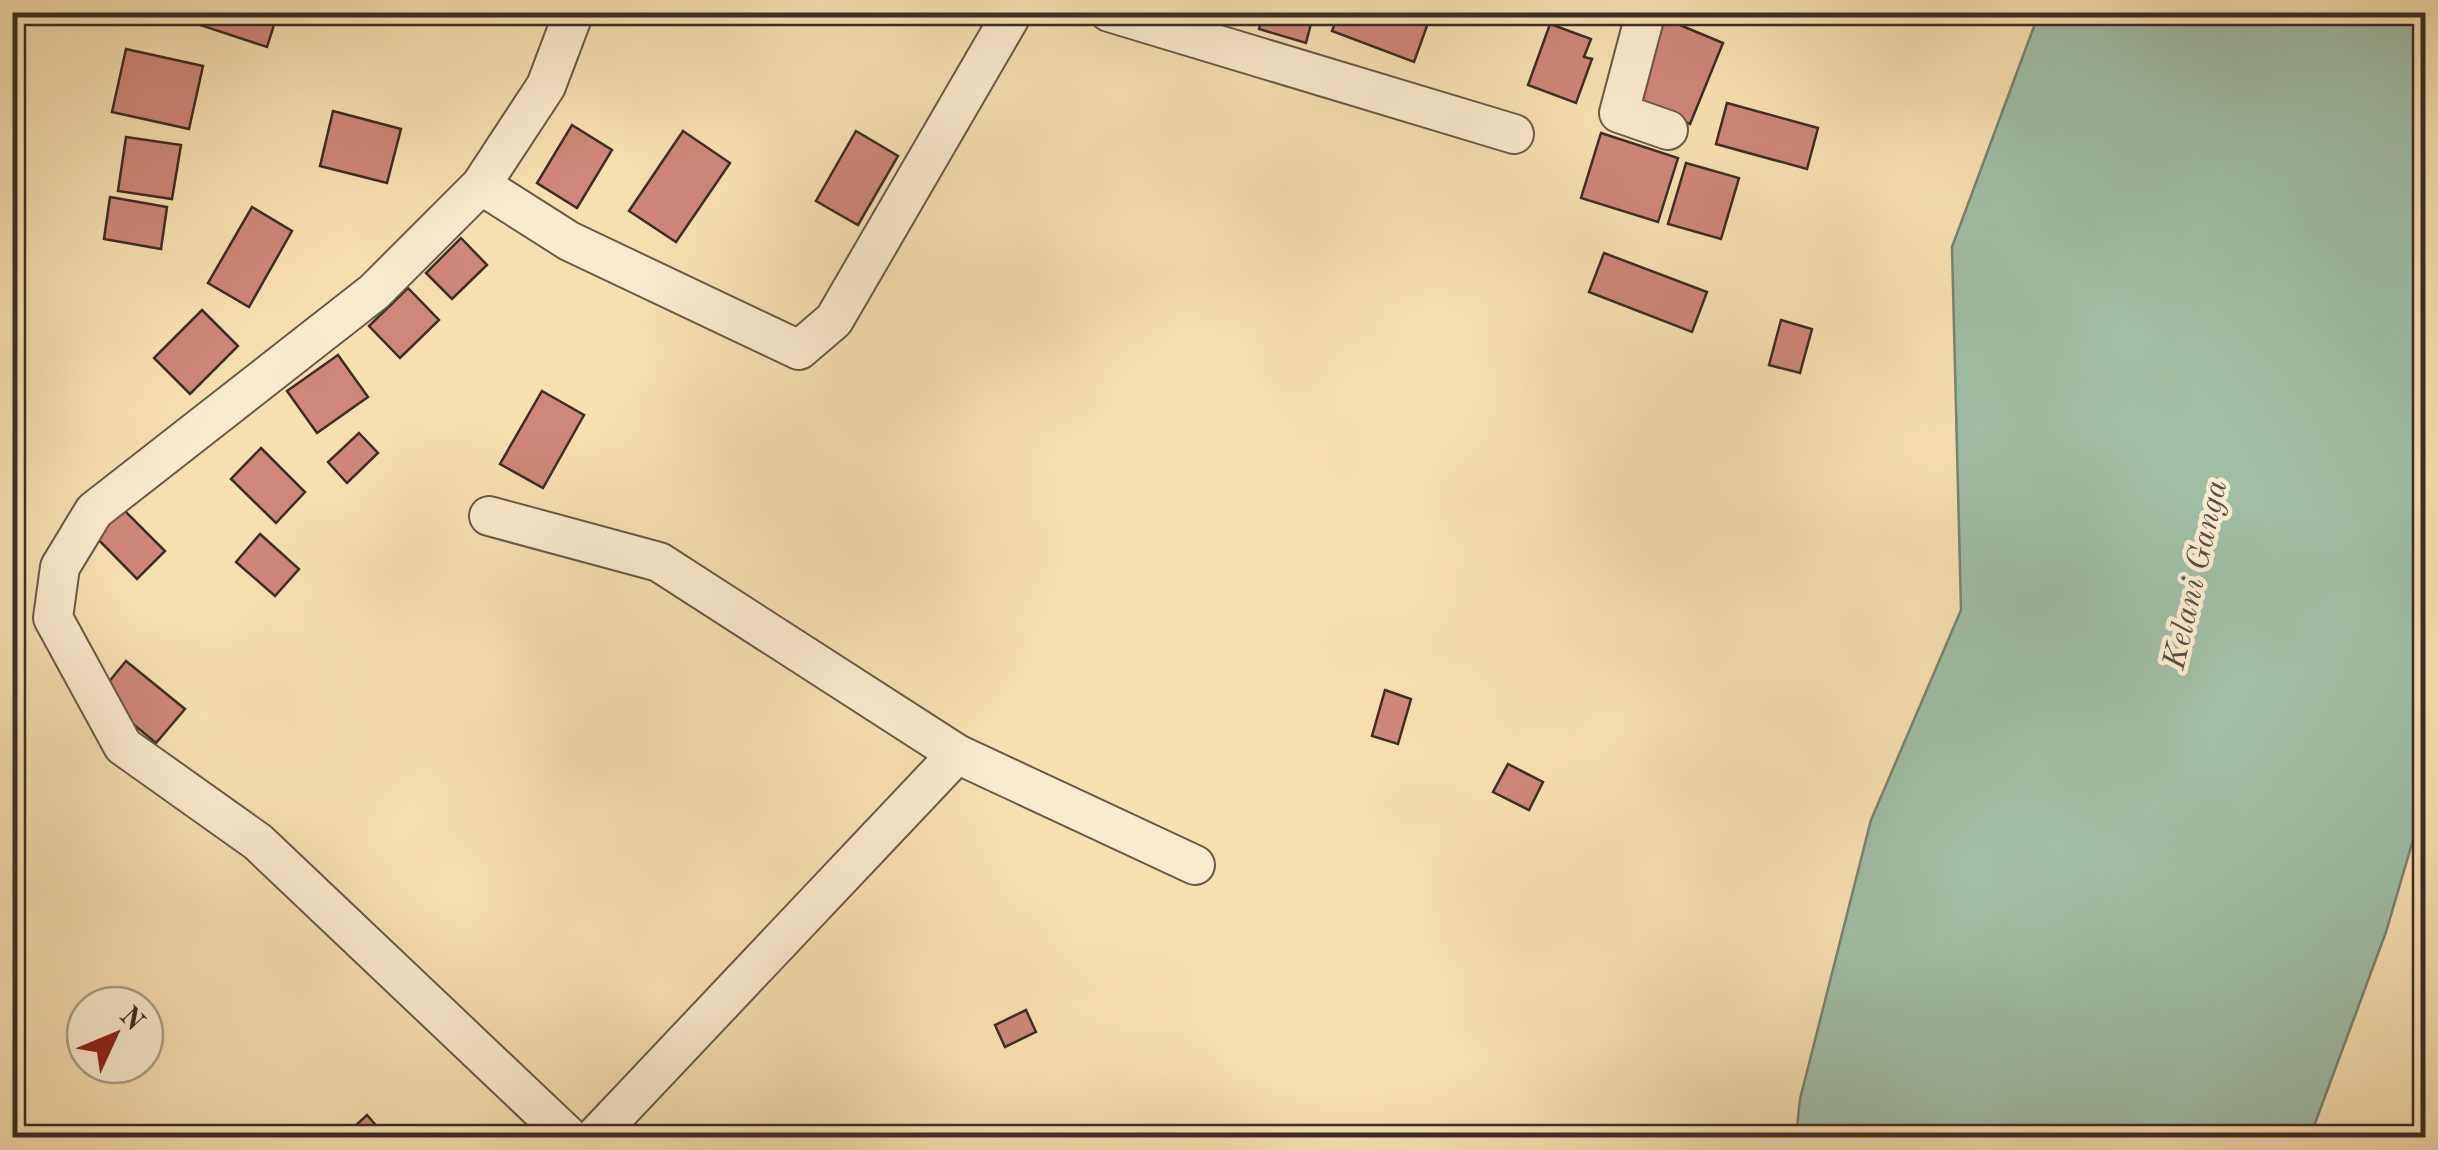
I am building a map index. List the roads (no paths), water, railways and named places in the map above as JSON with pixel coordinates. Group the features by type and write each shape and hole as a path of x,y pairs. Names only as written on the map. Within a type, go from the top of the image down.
{"street":[{"path":"570,1138 258,842 122,746 53,618 60,567 94,511 374,292 481,185 546,86 574,12"},
{"path":"481,185 569,241 799,350 834,320 1012,12"},
{"path":"1109,12 1514,134"},
{"path":"1636,12 1645,15 1619,114 1668,130"},
{"path":"489,516 658,562 957,754 1194,865"},
{"path":"594,1138 957,754"}],"water":[{"name":"Kelani Ganga","path":"2039,13 2425,13 2425,799 2386,932 2310,1137 1796,1137 1800,1099 1871,820 1961,610 1952,247"}]}
